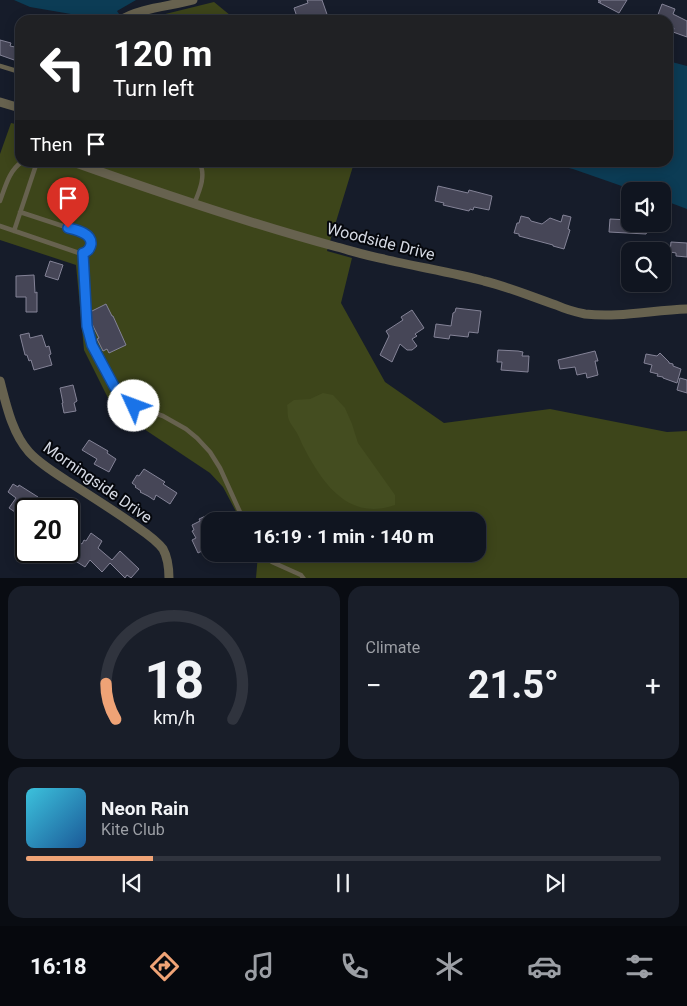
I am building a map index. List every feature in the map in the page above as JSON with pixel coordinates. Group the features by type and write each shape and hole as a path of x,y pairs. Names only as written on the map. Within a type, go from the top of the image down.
{"street":[{"path":"133,15 193,0"},
{"path":"0,102 15,106"},
{"name":"Woodside Drive","path":"87,167 194,204 335,246 386,260 486,281 583,314 627,315 687,309"},
{"name":"Morningside Drive","path":"0,381 16,431 30,452 53,472 141,529 156,542 167,558 169,578"}],"lane":[{"path":"0,66 15,70"},
{"path":"0,202 8,180 16,167"},
{"path":"14,231 35,167"},
{"path":"194,204 201,186 202,167"},
{"path":"0,226 83,253 88,251 91,244 90,238 84,233 20,212"},
{"path":"83,253 87,326 92,345 114,386 119,394 134,406 163,416 197,438 210,452 220,468 240,512"},
{"path":"272,562 304,578"}],"green space":[{"path":"214,2 230,15 161,15"},
{"path":"11,123 15,124 15,167 353,167 327,251 352,258 341,303 385,382 444,423 550,409 667,432 687,431 687,578 256,578 257,562 486,562 486,512 236,512 223,487 210,473 132,421 108,398 84,350 76,265 0,240 0,154"},
{"path":"323,393 333,395 345,408 358,443 395,495 395,505 378,509 363,508 349,503 327,484 309,458 289,421 287,405 294,400 310,399"}],"water":[{"path":"14,0 136,0 117,11 120,15 77,15 30,7"},
{"path":"673,62 687,66 687,209 671,203 671,182 621,182 621,186 564,167 673,167"}],"building":[{"path":"307,0 322,0 327,15 296,15 294,8 308,3"},
{"path":"598,0 627,0 619,13 598,2 601,2"},
{"path":"662,4 675,9 673,14 687,21 687,37 673,32 673,15 658,15"},
{"path":"0,40 11,43 10,46 15,47 15,60 0,55"},
{"path":"438,186 468,193 469,190 492,196 489,210 474,207 473,210 470,209 469,211 443,205 444,203 435,201"},
{"path":"68,188 82,193 76,213 60,208"},
{"path":"563,215 571,217 568,229 570,230 564,249 514,233 521,216 542,224 550,218 561,222"},
{"path":"610,219 621,220 621,232 647,232 646,234 609,232"},
{"path":"671,242 687,243 687,257 676,256 676,253 671,252"},
{"path":"50,261 63,265 58,280 45,276"},
{"path":"34,275 35,293 37,292 37,312 26,312 26,297 16,297 16,276"},
{"path":"106,304 126,345 109,353 107,349 103,351 97,339 99,338 91,322 90,312"},
{"path":"456,308 481,311 478,333 469,332 468,337 450,335 449,339 434,337 436,324 451,326 453,313"},
{"path":"412,310 424,328 415,334 417,336 412,339 417,346 412,350 407,350 400,344 392,362 380,355 389,336 386,331 403,320 401,317"},
{"path":"29,333 30,338 42,335 46,347 49,346 52,365 34,370 31,360 29,361 27,355 25,355 20,335"},
{"path":"498,350 518,351 523,352 522,356 529,356 528,372 501,370 502,362 497,362"},
{"path":"595,351 598,361 595,361 598,375 587,378 586,373 577,375 575,367 560,369 558,360"},
{"path":"660,353 669,363 681,369 677,383 650,372 652,365 644,363 646,354 657,356"},
{"path":"680,378 687,380 687,393 677,390"},
{"path":"73,385 77,401 74,403 76,411 64,413 60,388"},
{"path":"89,440 108,451 107,453 116,459 109,472 94,464 97,459 82,450"},
{"path":"144,469 165,482 163,484 177,493 170,504 156,495 154,500 140,492 132,483"},
{"path":"13,484 18,487 19,485 38,497 16,498 8,492"},
{"path":"15,499 15,512 9,508"},
{"path":"201,518 201,552 198,553 192,540 196,538 192,531 194,530 192,525 200,521 199,519"},
{"path":"91,533 102,541 98,548 112,560 120,551 139,569 131,578 127,575 125,578 110,563 102,572 90,560 85,567 79,563 80,543 82,544 84,540 86,541"}],"route":[{"path":"68,228 84,233 91,241 88,251 83,253 87,326 92,345 119,394 134,406"}]}
